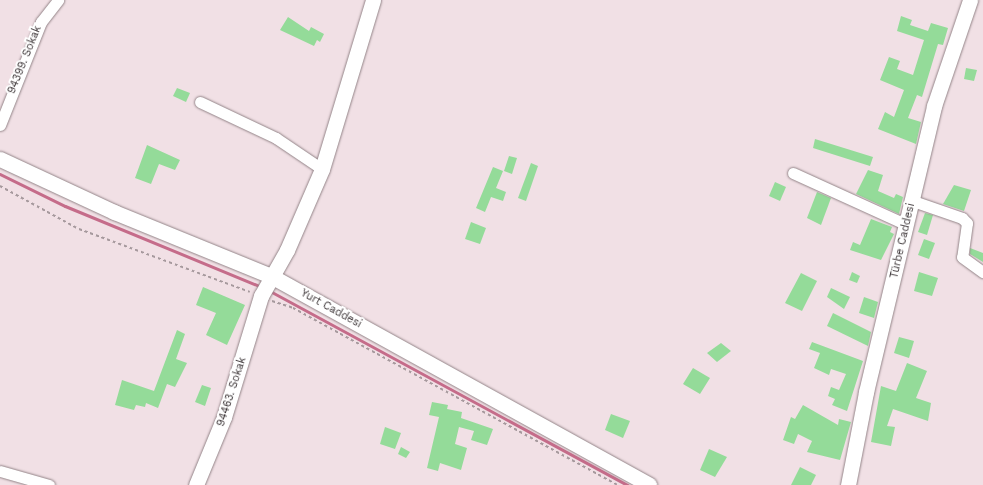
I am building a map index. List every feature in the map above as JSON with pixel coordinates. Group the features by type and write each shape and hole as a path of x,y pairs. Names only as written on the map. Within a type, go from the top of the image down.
{"street":[{"name":"94399. Sokak","path":"0,125 41,22 58,0"},
{"name":"94463. Sokak","path":"196,485 224,417 261,296 287,250 322,169 373,0"},
{"name":"Türbe Caddesi","path":"848,485 866,392 913,201 934,106 970,0"},
{"path":"200,102 276,138 322,169"},
{"name":"Yurt Caddesi","path":"0,159 114,212 271,276 649,485"},
{"path":"793,173 907,225"},
{"path":"913,201 962,218 966,223 962,257 983,272"},
{"path":"0,471 49,485"}],"path":[{"path":"0,186 79,229 293,308 617,485"}],"building":[{"path":"901,16 912,20 910,25 928,31 931,23 948,28 943,45 938,44 922,97 917,95 908,118 921,122 916,144 878,129 885,112 894,117 904,90 880,80 889,57 900,61 897,69 913,75 924,40 897,31"},
{"path":"288,17 309,31 311,27 324,34 320,42 317,40 314,46 280,30"},
{"path":"966,68 977,70 974,81 964,79"},
{"path":"177,88 190,93 186,102 173,96"},
{"path":"815,139 873,157 870,166 813,148"},
{"path":"147,145 180,160 175,170 159,164 151,184 135,178"},
{"path":"509,156 517,158 512,174 504,171"},
{"path":"531,163 538,166 526,201 518,198"},
{"path":"493,167 503,171 496,188 506,192 503,201 491,197 485,212 476,208"},
{"path":"868,170 883,175 878,191 894,198 896,194 903,197 899,214 856,194"},
{"path":"775,182 786,187 780,201 769,196"},
{"path":"954,185 971,190 964,211 943,204"},
{"path":"817,192 831,198 821,225 807,218"},
{"path":"925,213 933,215 927,235 918,232"},
{"path":"871,219 892,227 890,232 894,234 881,260 850,250 853,242 860,245"},
{"path":"471,222 486,228 480,244 465,239"},
{"path":"924,239 935,243 929,259 918,255"},
{"path":"970,248 983,253 983,262 970,254"},
{"path":"852,272 860,276 857,283 849,280"},
{"path":"919,272 938,278 932,296 914,291"},
{"path":"801,273 817,281 802,311 785,303"},
{"path":"203,287 245,305 227,345 206,335 216,313 196,305"},
{"path":"831,288 850,297 844,309 827,297"},
{"path":"864,297 878,302 874,318 859,313"},
{"path":"833,313 871,332 868,346 827,326"},
{"path":"177,330 185,334 176,359 187,363 175,387 167,384 158,408 146,403 145,407 136,405 134,410 115,405 122,380 154,391"},
{"path":"899,337 914,341 909,358 894,353"},
{"path":"812,342 863,361 847,411 832,405 835,399 828,396 831,387 839,390 846,374 831,369 829,375 814,368 820,353 809,349"},
{"path":"721,343 731,351 717,362 707,353"},
{"path":"907,363 927,371 916,398 931,403 928,421 893,409 887,426 895,427 891,446 871,442 881,386 896,391"},
{"path":"693,368 710,378 700,394 683,384"},
{"path":"202,385 211,388 205,406 195,402"},
{"path":"432,402 448,405 447,409 462,412 461,418 493,429 487,445 471,440 474,431 459,427 455,444 467,448 461,470 440,463 438,471 427,468 439,417 429,415"},
{"path":"803,405 838,425 839,419 851,422 840,460 807,452 812,441 798,434 794,444 783,440 791,417 795,419"},
{"path":"611,414 630,421 623,438 605,430"},
{"path":"385,427 401,433 395,449 380,444"},
{"path":"401,447 410,452 406,458 398,454"},
{"path":"709,449 727,457 715,477 700,470"},
{"path":"800,467 816,475 811,485 791,485"}],"waterway":[{"path":"0,174 65,206 262,287"},
{"path":"268,290 627,485"}]}
